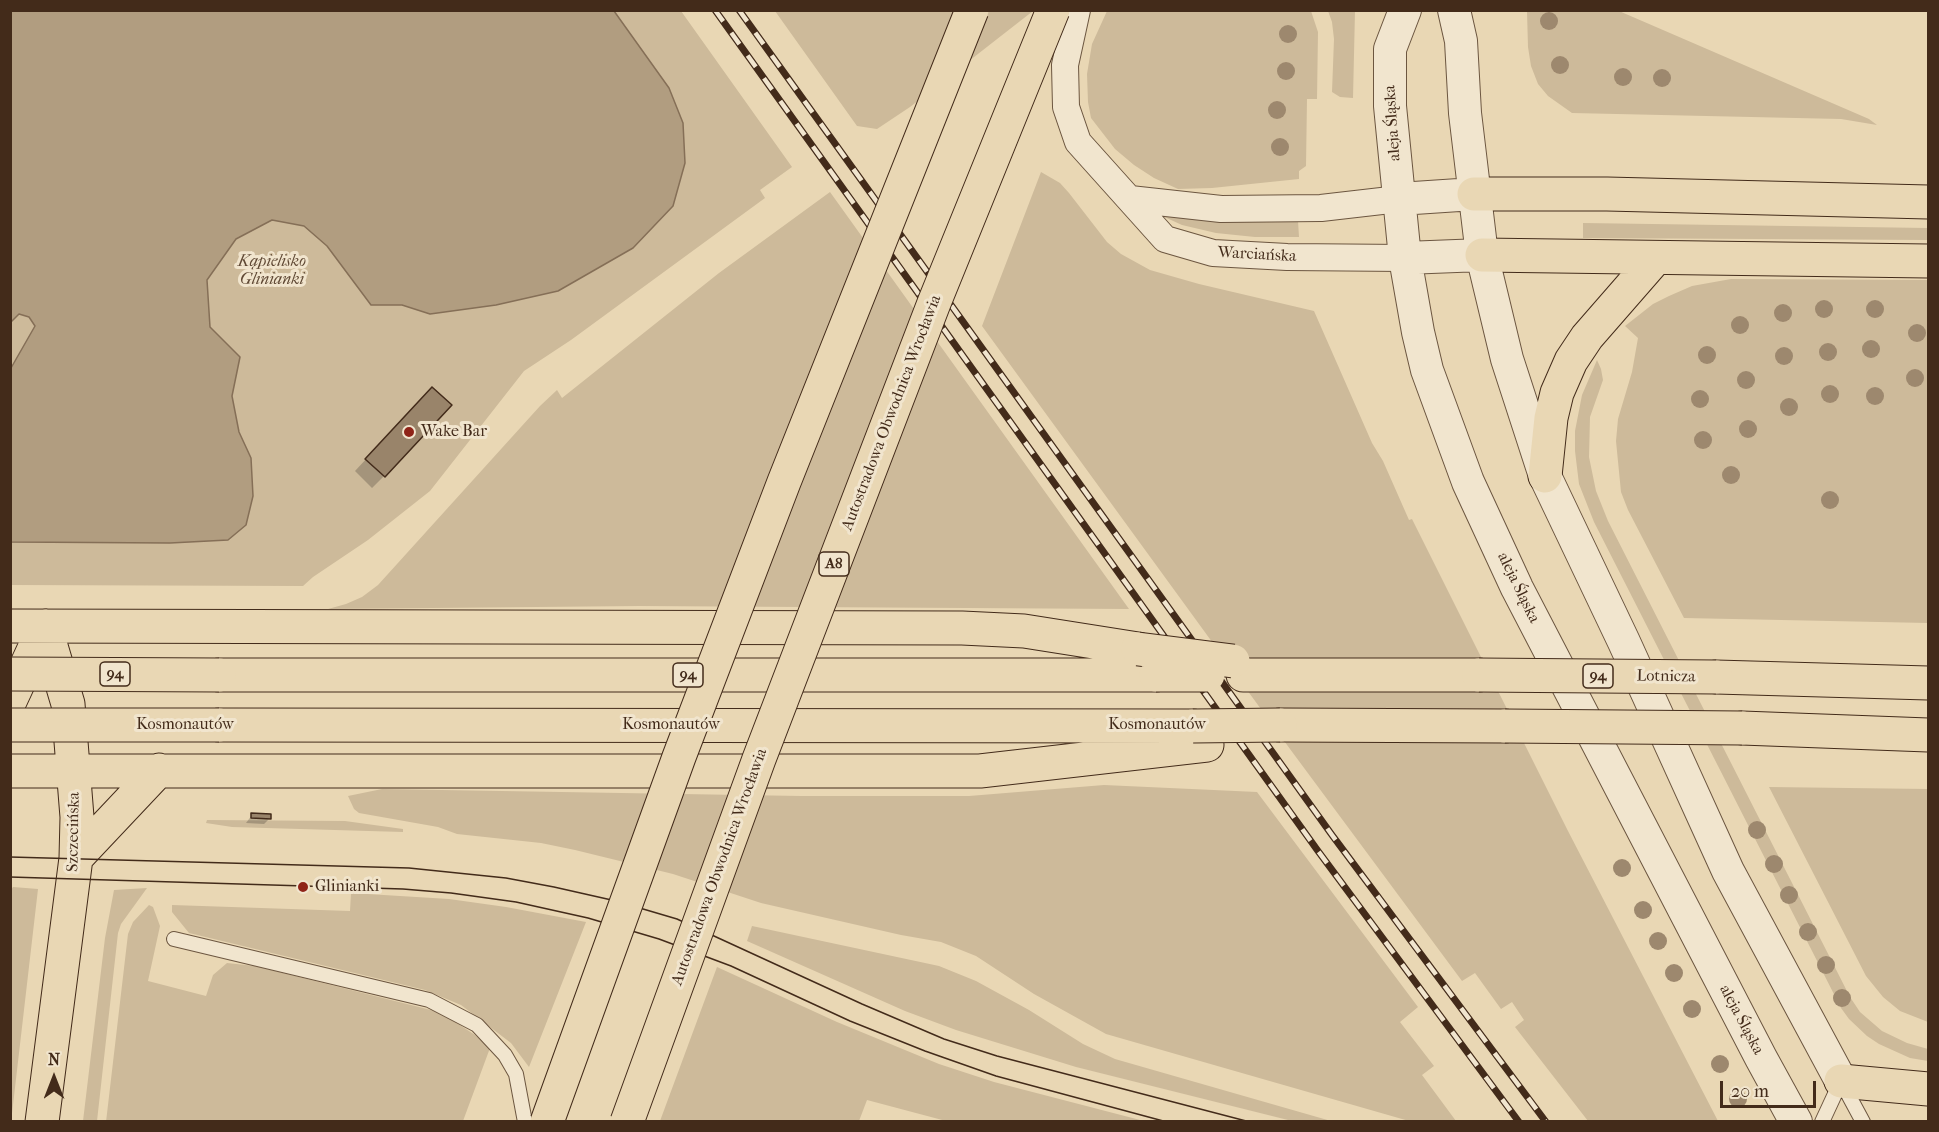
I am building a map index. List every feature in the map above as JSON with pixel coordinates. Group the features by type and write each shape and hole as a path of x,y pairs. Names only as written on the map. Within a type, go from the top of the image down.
{"main road":[{"path":"547,1122 679,757 784,482 972,10"},
{"name":"Autostradowa Obwodnica Wrocławia","path":"627,1122 759,759 934,303 1053,10"},
{"path":"1474,194 1607,194 1929,202"},
{"path":"1482,255 1929,261"},
{"path":"1545,476 1551,418 1557,393 1571,361 1583,342 1655,259"},
{"path":"10,626 962,628 1024,631 1138,648 1238,668"},
{"path":"10,701 45,626"},
{"name":"Szczecińska","path":"42,1122 76,858 74,771 68,704 45,626"},
{"name":"94","path":"10,674 1156,675 1238,668"},
{"name":"Lotnicza","path":"1238,668 1332,675 1929,682"},
{"name":"Kosmonautów","path":"10,725 1200,735"},
{"path":"10,771 980,771 1200,735 1332,726 1742,728 1929,735"},
{"path":"76,858 159,770"},
{"path":"1841,1081 1929,1089"}],"street":[{"name":"Warciańska","path":"1077,10 1065,65 1066,107 1078,142 1165,239 1213,253 1287,257 1405,258"},
{"name":"aleja Śląska","path":"1406,10 1390,49 1390,106 1405,258 1427,370 1468,482 1517,588 1796,1122"},
{"path":"1454,10 1461,41 1465,113 1482,255 1507,359 1545,476 1624,642 1728,871 1841,1081"},
{"path":"1130,199 1221,209 1299,209 1474,194"},
{"path":"1405,258 1482,255"}],"lane":[{"path":"174,939 429,1000 468,1020 477,1025 505,1055 516,1074 525,1122"},
{"path":"1822,1122 1841,1081"},
{"path":"1841,1081 1863,1122"}],"green space":[{"name":"Kąpielisko Glinianki","path":"11,11 681,11 792,167 760,190 765,198 571,340 524,371 430,491 368,540 303,586 11,585"},
{"path":"775,11 1033,11 910,107 877,129 857,126"},
{"path":"1107,11 1311,11 1318,32 1317,99 1307,99 1306,166 1299,171 1299,179 1212,188 1178,189 1154,178 1134,165 1115,149 1091,118 1087,74 1092,44"},
{"path":"1328,11 1355,11 1353,98 1340,97 1332,92 1334,39"},
{"path":"1527,11 1619,11 1869,119 1877,125 1841,119 1572,113 1548,96 1538,84 1531,66 1528,47"},
{"path":"1041,172 1060,183 1107,242 1121,254 1150,270 1314,311 1372,443 1383,461 1409,520 1412,519 1568,831 1718,1121 1588,1121 1515,1027 1524,1020 1512,1002 1501,1009 1475,973 1462,981 982,326"},
{"path":"830,192 1129,609 640,606 328,609 362,597 378,585 557,390 562,398 719,273"},
{"path":"1160,215 1298,221 1299,237 1255,237 1216,233 1182,225"},
{"path":"1583,223 1928,228 1928,240 1583,238"},
{"path":"1731,279 1928,280 1928,623 1684,618 1621,492 1616,441 1618,419 1632,372 1638,338 1625,326 1653,304 1669,296 1692,286"},
{"path":"1597,360 1603,380 1590,417 1589,457 1596,491 1608,521 1850,997 1860,1012 1882,1031 1907,1043 1928,1049 1928,1061 1910,1058 1879,1044 1849,1019 1841,1008 1594,522 1579,484 1575,431 1582,395"},
{"path":"1104,785 1257,792 1418,1007 1400,1022 1434,1066 1422,1075 1456,1121 1409,1121 1106,1034 1034,994 976,956 941,942 761,903 673,874 575,850 541,843 457,834 438,827 359,813 354,809 348,796 382,789 801,796 969,796"},
{"path":"1769,787 1928,789 1928,1022 1900,1011 1883,997 1866,976"},
{"path":"207,820 345,821 403,829 403,832 232,827 206,823"},
{"path":"13,887 38,889 11,1122 10,891"},
{"path":"147,888 121,924 118,933 97,1121 83,1121 105,938 114,890"},
{"path":"351,893 449,899 586,922 529,1067 511,1043 461,1005 425,990 189,933 172,912 172,905 350,911"},
{"path":"149,905 153,907 160,926 148,981 206,996 213,975 227,963 255,966 435,1011 475,1035 490,1048 463,1121 106,1122 128,934 133,922"},
{"path":"752,926 939,966 976,981 1029,1010 1083,1044 1115,1059 1331,1121 1292,1121 1076,1067 956,1030 905,1011 747,941"},
{"path":"717,967 837,1022 939,1064 994,1082 1144,1121 946,1121 867,1100 859,1121 660,1121"}],"shaded area":[{"name":"Kąpielisko Glinianki","path":"11,10 614,11 669,88 683,123 685,163 673,206 633,248 558,291 496,305 430,314 402,305 371,305 327,246 304,226 272,220 236,239 207,280 210,327 240,357 232,396 239,432 251,458 253,496 246,525 228,540 170,543 11,542 11,368 35,326 29,317 19,314 11,322"}],"building":[{"name":"Wake Bar","path":"432,387 452,405 385,477 365,459"},
{"path":"251,813 271,814 271,819 251,818"}],"tram line":[{"path":"10,857 409,868 506,878 554,887 616,901 677,919 944,1039 997,1056 1250,1122"},
{"path":"10,877 403,889 516,902 588,918 659,939 731,966 850,1021 996,1076 1167,1122"}],"railway":[{"path":"715,10 1318,851 1519,1122"},
{"path":"739,10 1332,835 1546,1122"}],"place":[{"name":"Wake Bar","path":"409,432"},
{"name":"Glinianki","path":"303,887"}]}
